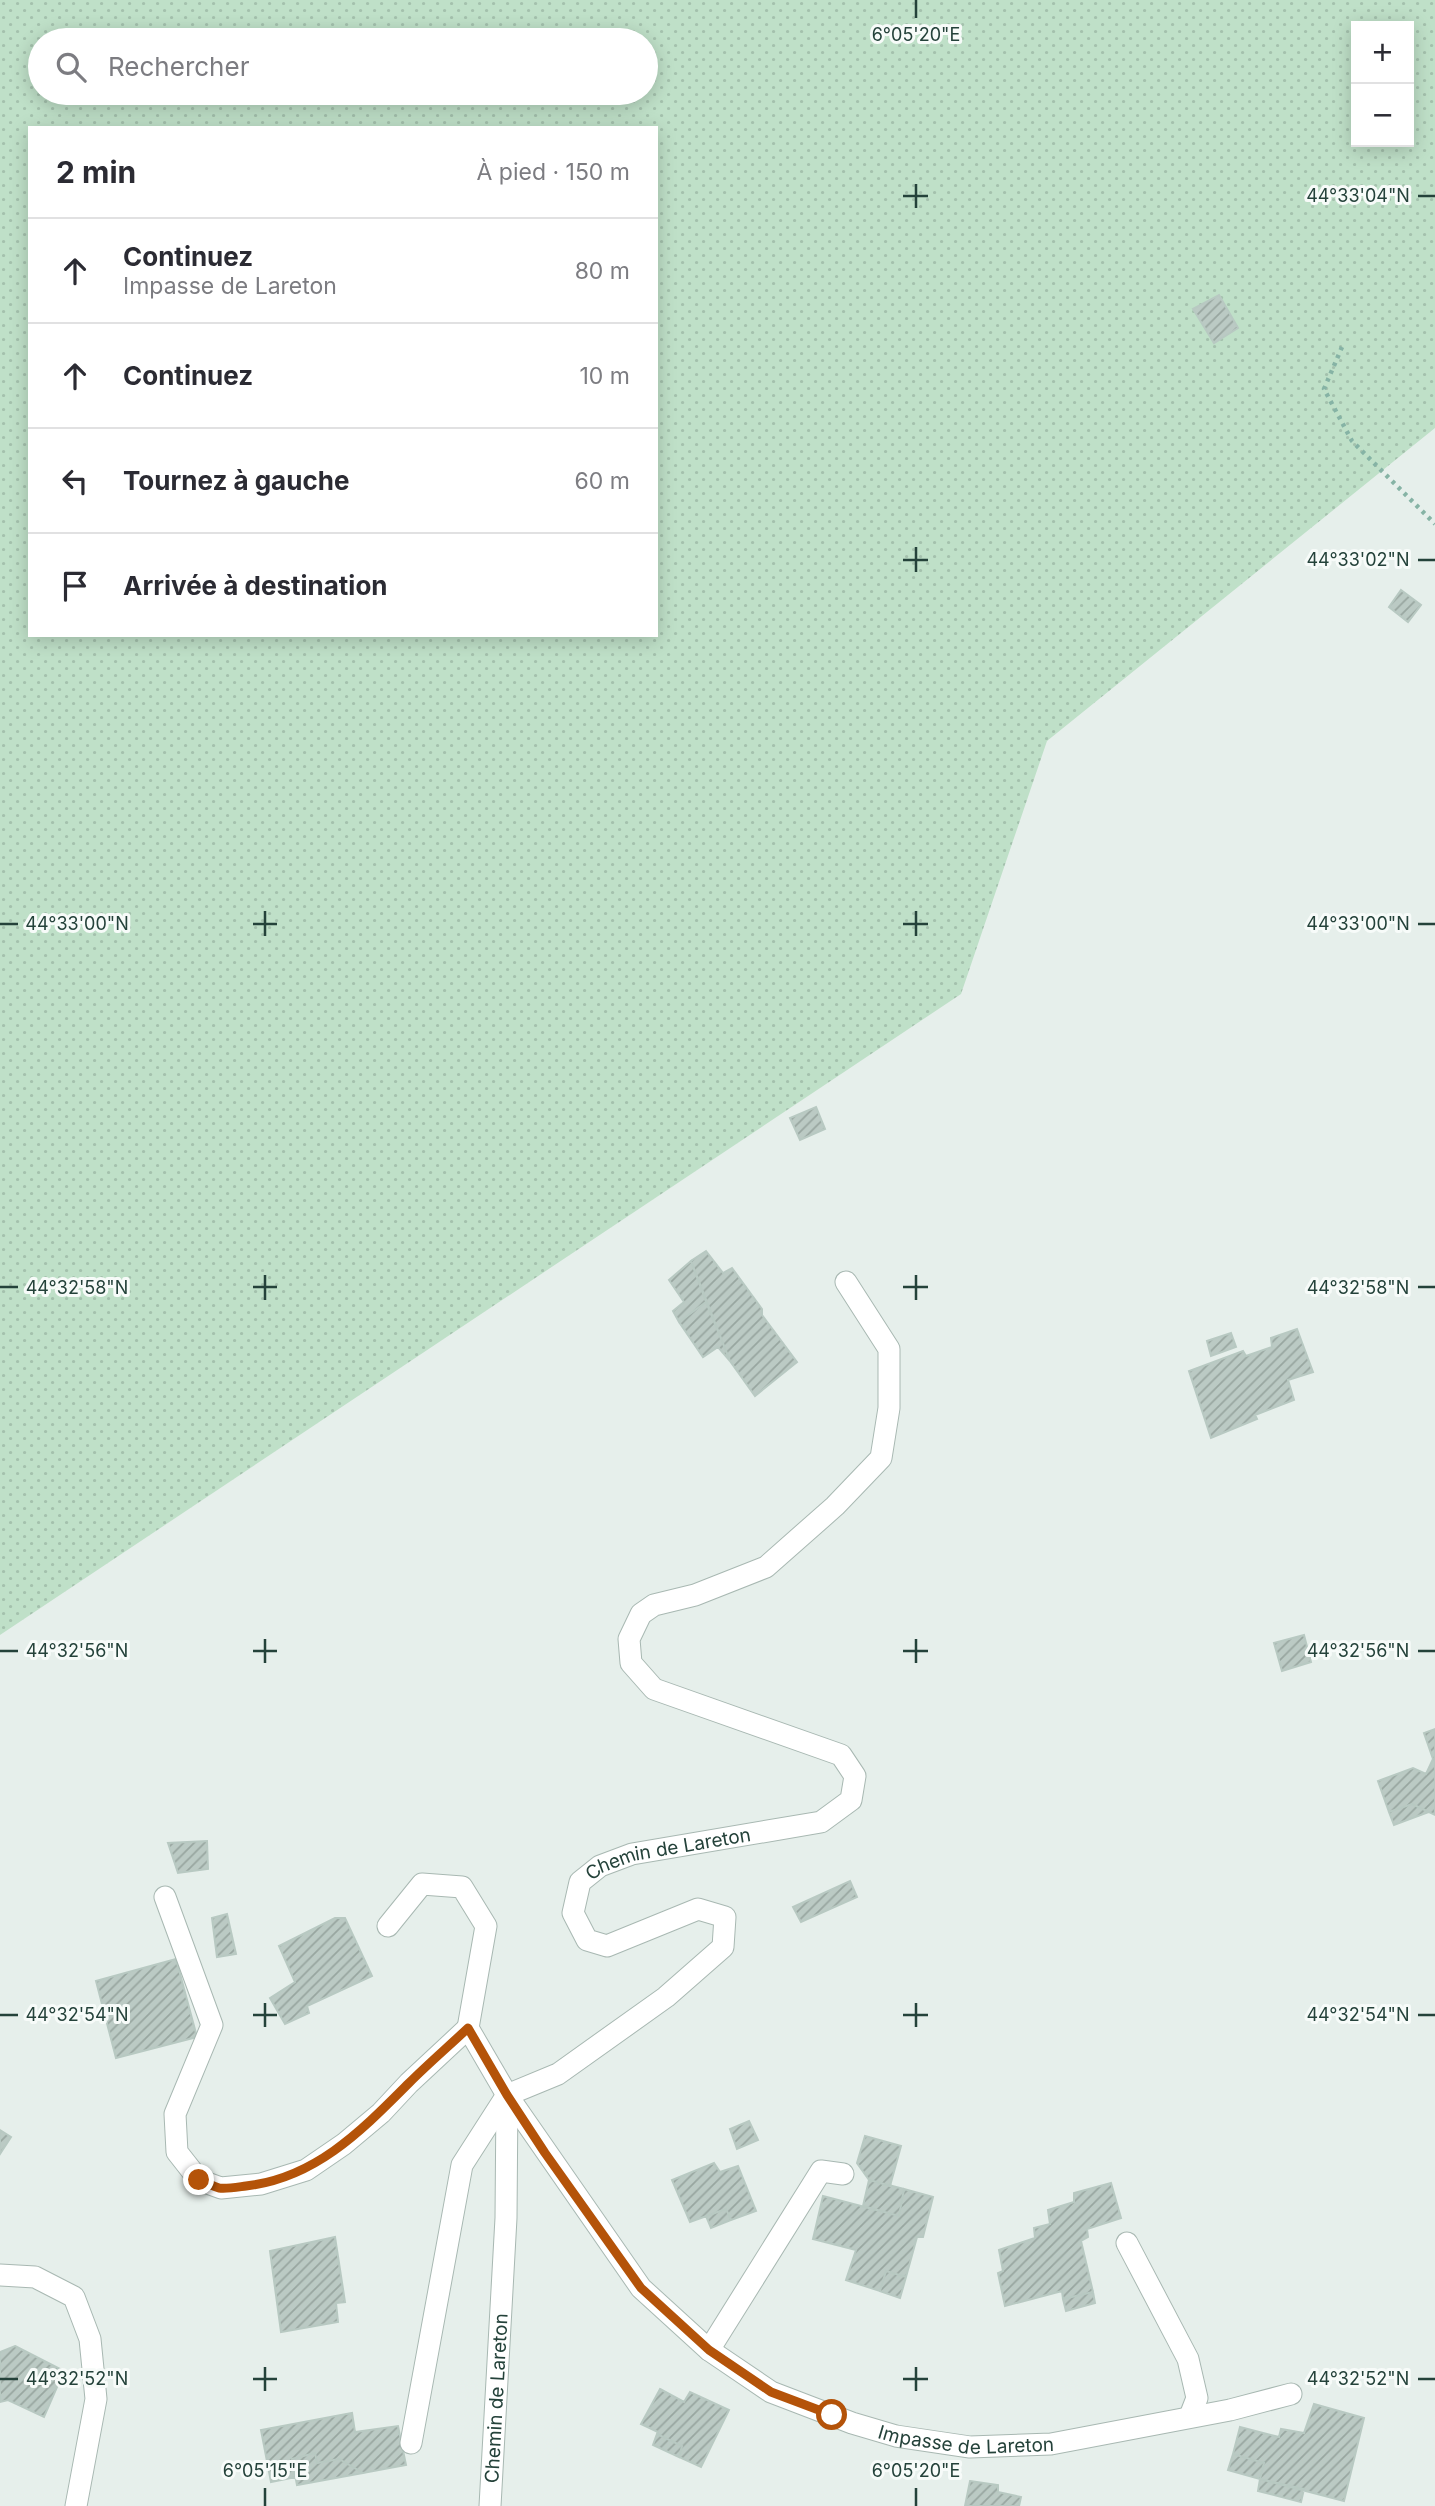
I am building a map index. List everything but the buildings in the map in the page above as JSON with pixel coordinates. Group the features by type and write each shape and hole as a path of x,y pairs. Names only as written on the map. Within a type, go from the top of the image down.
{"street":[{"name":"Chemin de Lareton","path":"490,2506 506,2218 507,2095 558,2074 666,1997 723,1947 725,1917 698,1909 607,1946 587,1940 573,1913 580,1882 600,1866 632,1853 821,1822 851,1800 855,1776 841,1755 654,1689 631,1663 628,1639 641,1614 654,1605 695,1595 766,1567 835,1506 881,1458 889,1408 889,1349 846,1282"},
{"path":"165,1897 212,2025 175,2114 177,2152 199,2180 221,2188 261,2184 306,2170 344,2144 381,2113 468,2028 486,1926 462,1887 422,1884 388,1926"},
{"name":"Impasse de Lareton","path":"468,2028 507,2095 641,2288 709,2350 771,2392 852,2423 896,2436 970,2447 1051,2444 1230,2410 1291,2394"},
{"path":"411,2443 462,2165 507,2095"},
{"path":"709,2350 821,2171 844,2174"},
{"path":"1127,2242 1188,2359 1196,2398 1190,2416"},
{"path":"0,2275 35,2277 74,2297 90,2339 96,2399 76,2506"}],"path":[{"path":"1342,347 1324,388 1352,441 1435,524"}],"green space":[{"path":"0,0 1435,0 1435,428 1047,741 961,994 0,1635"}],"route":[{"path":"199,2180 221,2188 261,2184 306,2170 344,2144 381,2113 468,2028 545,2153 641,2288 709,2350 771,2392 832,2415"}]}
